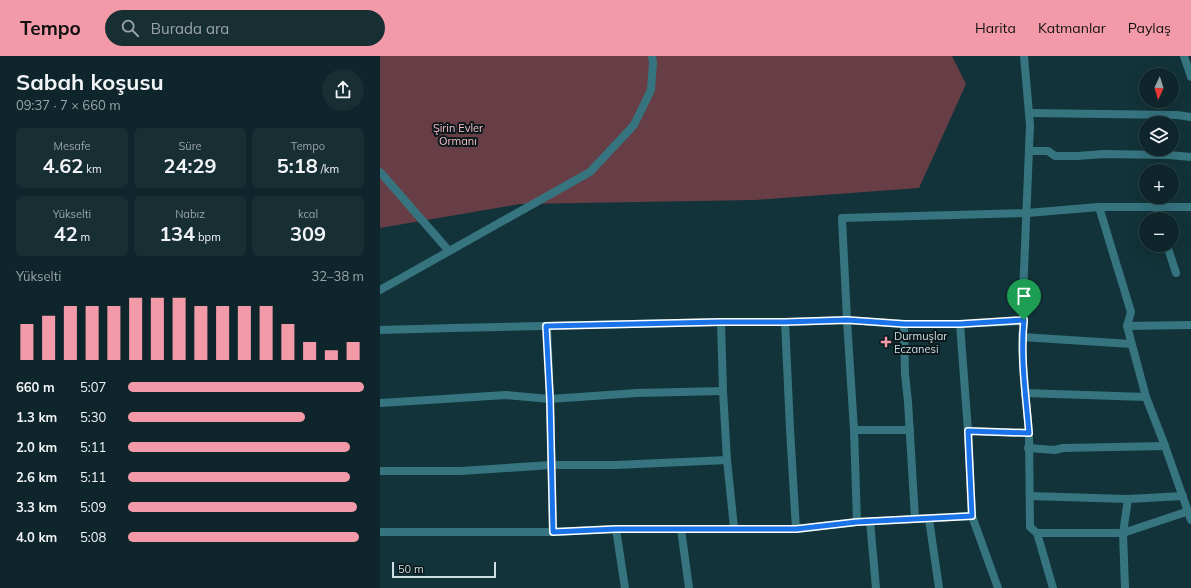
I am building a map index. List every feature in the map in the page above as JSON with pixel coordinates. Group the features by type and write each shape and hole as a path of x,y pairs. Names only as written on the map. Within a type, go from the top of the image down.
{"street":[{"path":"380,290 590,172 634,125 651,90 653,63 652,56"},
{"path":"1024,56 1030,124 1023,296 1024,320 1022,337 1029,433 1030,527 1037,533 1053,588"},
{"path":"1184,56 1191,77"},
{"path":"1029,113 1177,115 1191,117"},
{"path":"1029,151 1048,152 1055,156 1104,154 1191,157"},
{"path":"380,172 449,251"},
{"path":"1099,207 1131,312 1127,326 1146,397 1189,511 1191,520"},
{"path":"857,522 854,430 842,218 1027,213 1099,207 1191,207"},
{"path":"1156,207 1158,212"},
{"path":"1169,252 1176,273"},
{"path":"380,330 847,320 904,324 960,324 1024,320"},
{"path":"721,322 727,460 734,528"},
{"path":"785,322 796,529"},
{"path":"904,324 905,374 915,519"},
{"path":"960,324 968,431 972,516 998,588"},
{"path":"1127,326 1191,325"},
{"path":"546,326 550,399 553,532"},
{"path":"1022,337 1131,344"},
{"path":"380,403 506,395 550,399 637,393 723,391"},
{"path":"1025,393 1146,397"},
{"path":"854,430 910,430"},
{"path":"968,431 1029,433"},
{"path":"1028,448 1055,450 1063,448 1165,446"},
{"path":"380,471 461,471 551,465 616,465 727,460"},
{"path":"1030,496 1128,499 1183,496"},
{"path":"1125,588 1123,533 1128,499"},
{"path":"1037,533 1123,533 1189,511"},
{"path":"380,532 553,532 616,529 734,528 796,529 857,522 972,516"},
{"path":"929,519 939,588"},
{"path":"870,522 876,588"},
{"path":"616,529 624,588"},
{"path":"681,529 689,588"}],"green space":[{"name":"Şirin Evler Ormanı","path":"380,56 952,56 966,84 919,188 755,200 520,204 380,228"}],"place":[{"name":"Durmuşlar Eczanesi","path":"886,342"}],"route":[{"path":"847,320 904,324 960,324 1024,320 1022,337 1023,365 1029,433 968,431 972,516 857,522 796,529 616,529 553,532 550,399 546,326 847,320"}]}
